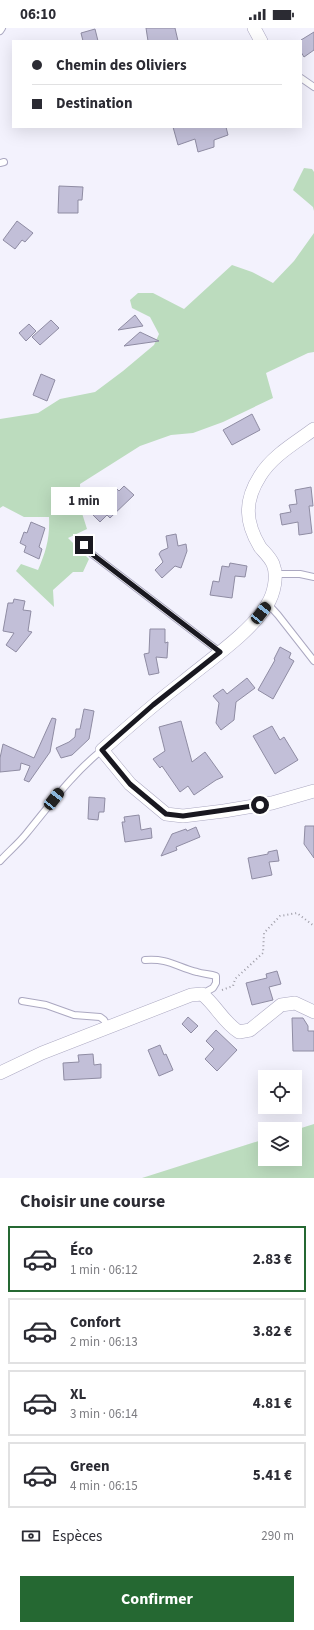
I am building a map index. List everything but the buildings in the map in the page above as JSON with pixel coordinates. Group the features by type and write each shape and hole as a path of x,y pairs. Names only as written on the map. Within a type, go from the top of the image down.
{"street":[{"path":"254,28 260,40"},
{"path":"314,429 277,456 260,475 249,496 249,521 260,546 273,563 275,574 273,592 268,604 254,622 220,652 153,705 102,750 130,784 166,814 183,816 224,811 272,803 314,791"},
{"path":"0,1073 42,1053 191,995 205,996 229,1026 239,1032 250,1030 281,1004 295,1003 314,1012"}],"lane":[{"path":"302,79 314,87"},
{"path":"84,545 92,554 220,652"},
{"path":"275,574 300,574 314,577"},
{"path":"268,604 314,661"},
{"path":"0,861 25,835 64,786 85,763 102,750"},
{"path":"145,960 154,959 167,961 197,972 216,976 216,983 205,996"},
{"path":"22,1000 46,1005 74,1015 100,1017 113,1025"}],"path":[{"path":"205,996 233,986 235,979 263,953 264,933 280,916 297,913 314,926"}],"green space":[{"path":"304,168 312,169 314,172 314,211 313,207 293,190"},
{"path":"314,233 314,352 308,353 266,373 273,398 223,422 193,433 171,435 140,446 80,484 81,510 87,529 68,538 89,559 83,572 73,572 53,590 54,607 16,571 21,564 38,570 47,544 49,517 24,517 3,506 0,508 0,419 38,413 60,399 95,392 154,345 159,334 150,317 132,308 130,300 138,293 153,293 184,309 232,265 252,272 273,283 294,261"},
{"path":"314,1124 314,1178 142,1178 258,1141 258,1166 302,1166 302,1128"}],"route":[{"path":"84,545 92,554 220,652 153,705 102,750 130,784 166,814 183,816 260,805"}]}
